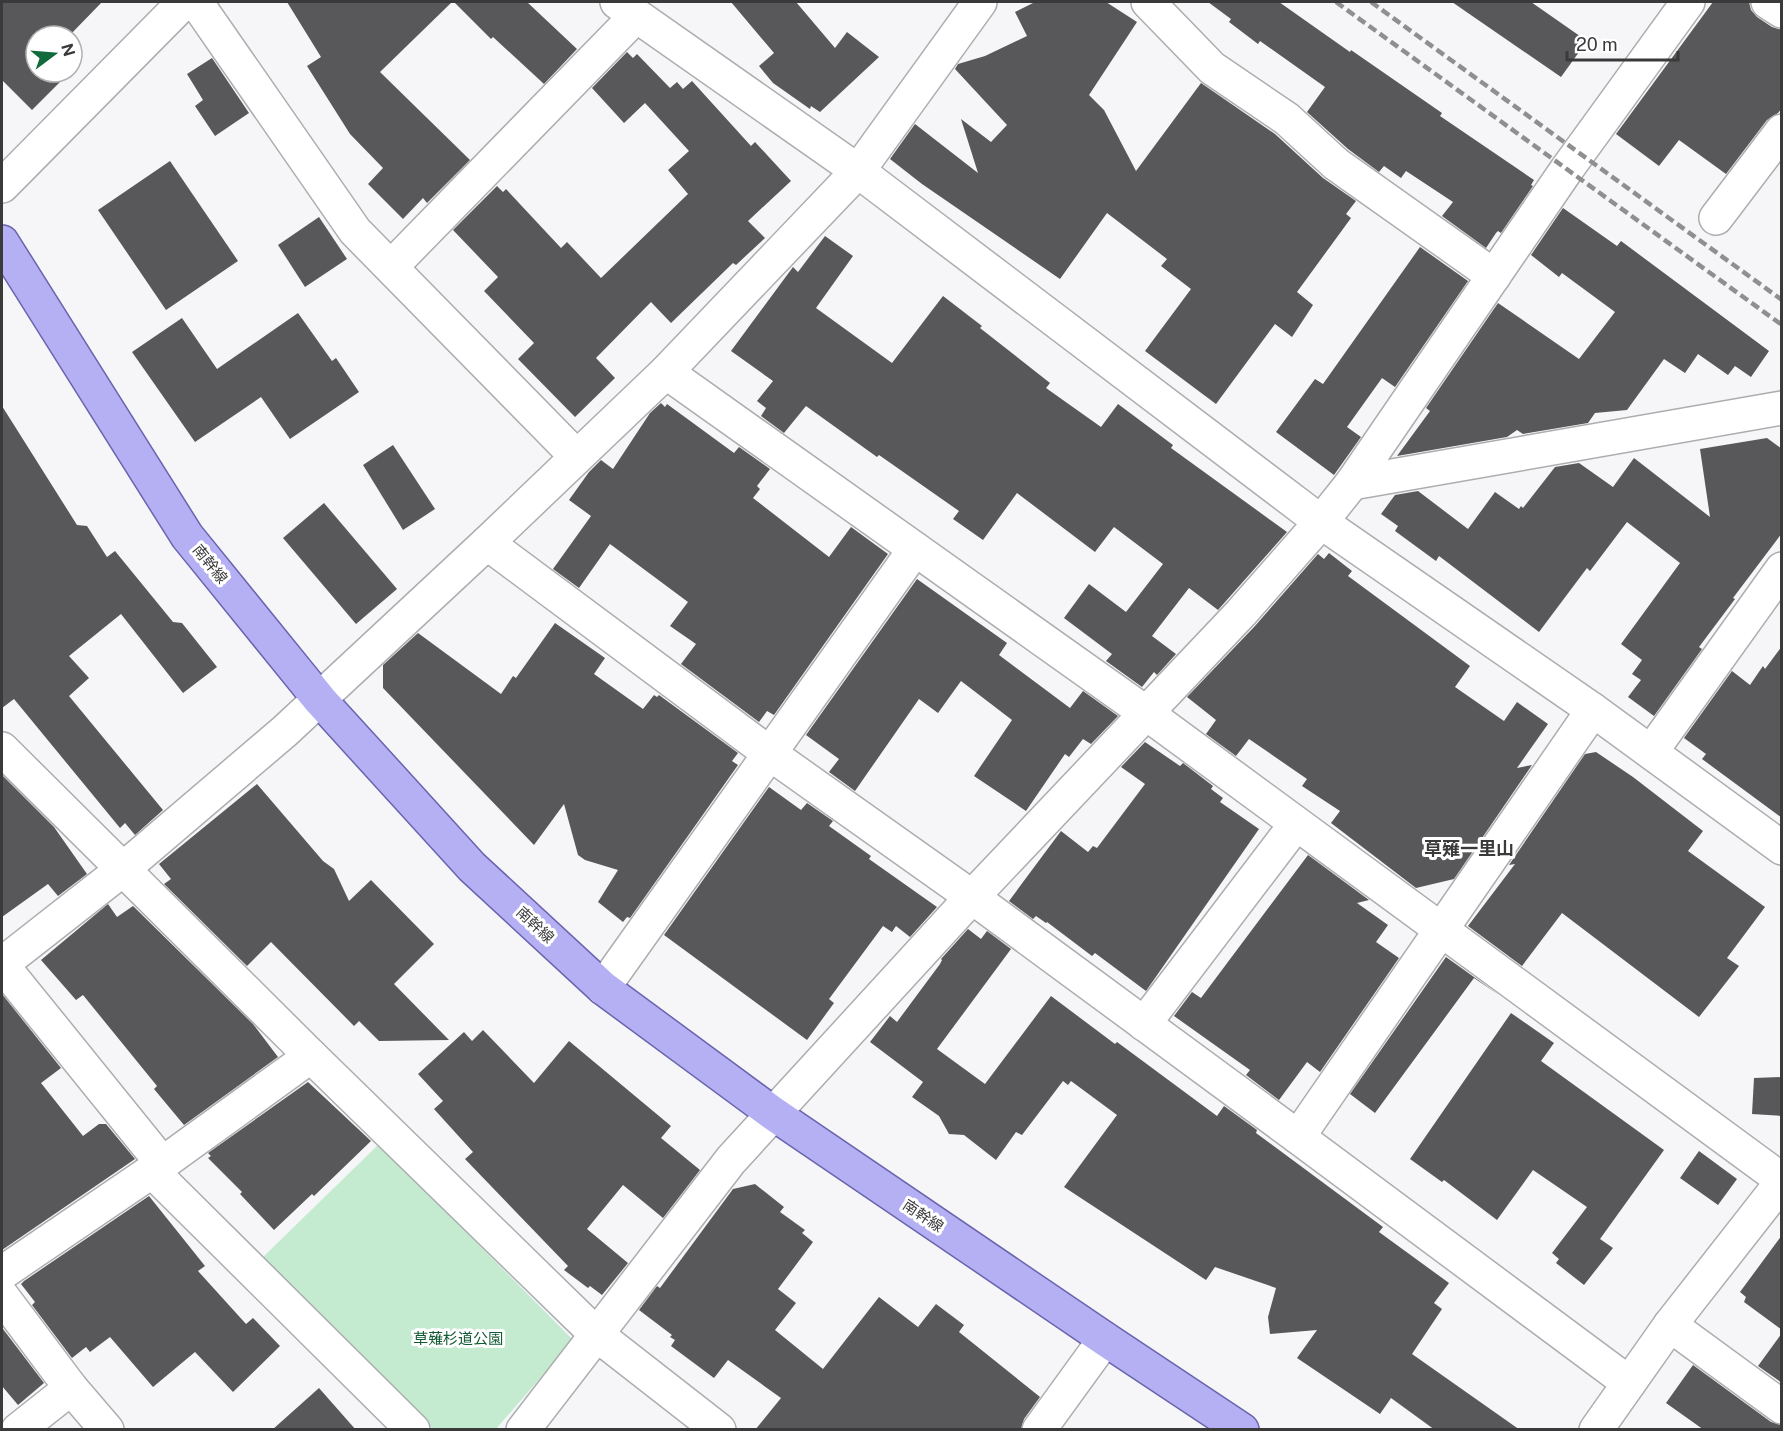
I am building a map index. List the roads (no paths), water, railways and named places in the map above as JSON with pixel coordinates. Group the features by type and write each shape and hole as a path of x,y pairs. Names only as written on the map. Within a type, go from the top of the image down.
{"main road":[{"name":"南幹線","path":"2,242 187,536 320,700 472,867 603,988 774,1114 1242,1430"}],"street":[{"path":"2,186 184,2"},
{"path":"196,2 355,231 576,456"},
{"path":"413,1430 157,1167 2,964 122,870 320,700 666,372 858,171 980,2"},
{"path":"1148,2 1212,68 1287,119 1336,164 1494,276"},
{"path":"523,1430 731,1160 972,897 1241,613 1321,522 1352,483 1567,169 1688,2"},
{"path":"1768,2 1782,11"},
{"path":"391,267 626,9 858,171 1321,522 1778,839"},
{"path":"1716,218 1782,131"},
{"path":"666,372 1146,713 1782,1181 1670,1325 1596,1430"},
{"path":"1352,483 1782,408"},
{"path":"487,543 769,753 972,897 1629,1383"},
{"path":"603,988 915,549"},
{"path":"1651,752 1782,568"},
{"path":"1298,1137 1593,710"},
{"path":"2,749 310,1056 596,1334 719,1430"},
{"path":"1144,1024 1296,824"},
{"path":"2,1273 157,1167 310,1056"},
{"path":"2,1296 71,1388 107,1430"},
{"path":"1670,1325 1782,1407"},
{"path":"1039,1430 1105,1339"},
{"path":"18,1430 71,1388"}],"railway":[{"path":"1336,2 1782,325"},
{"path":"1371,2 1782,300"}],"district":[{"name":"草薙一里山","path":"1469,849"}],"park label":[{"name":"草薙杉道公園","path":"458,1339"}]}
